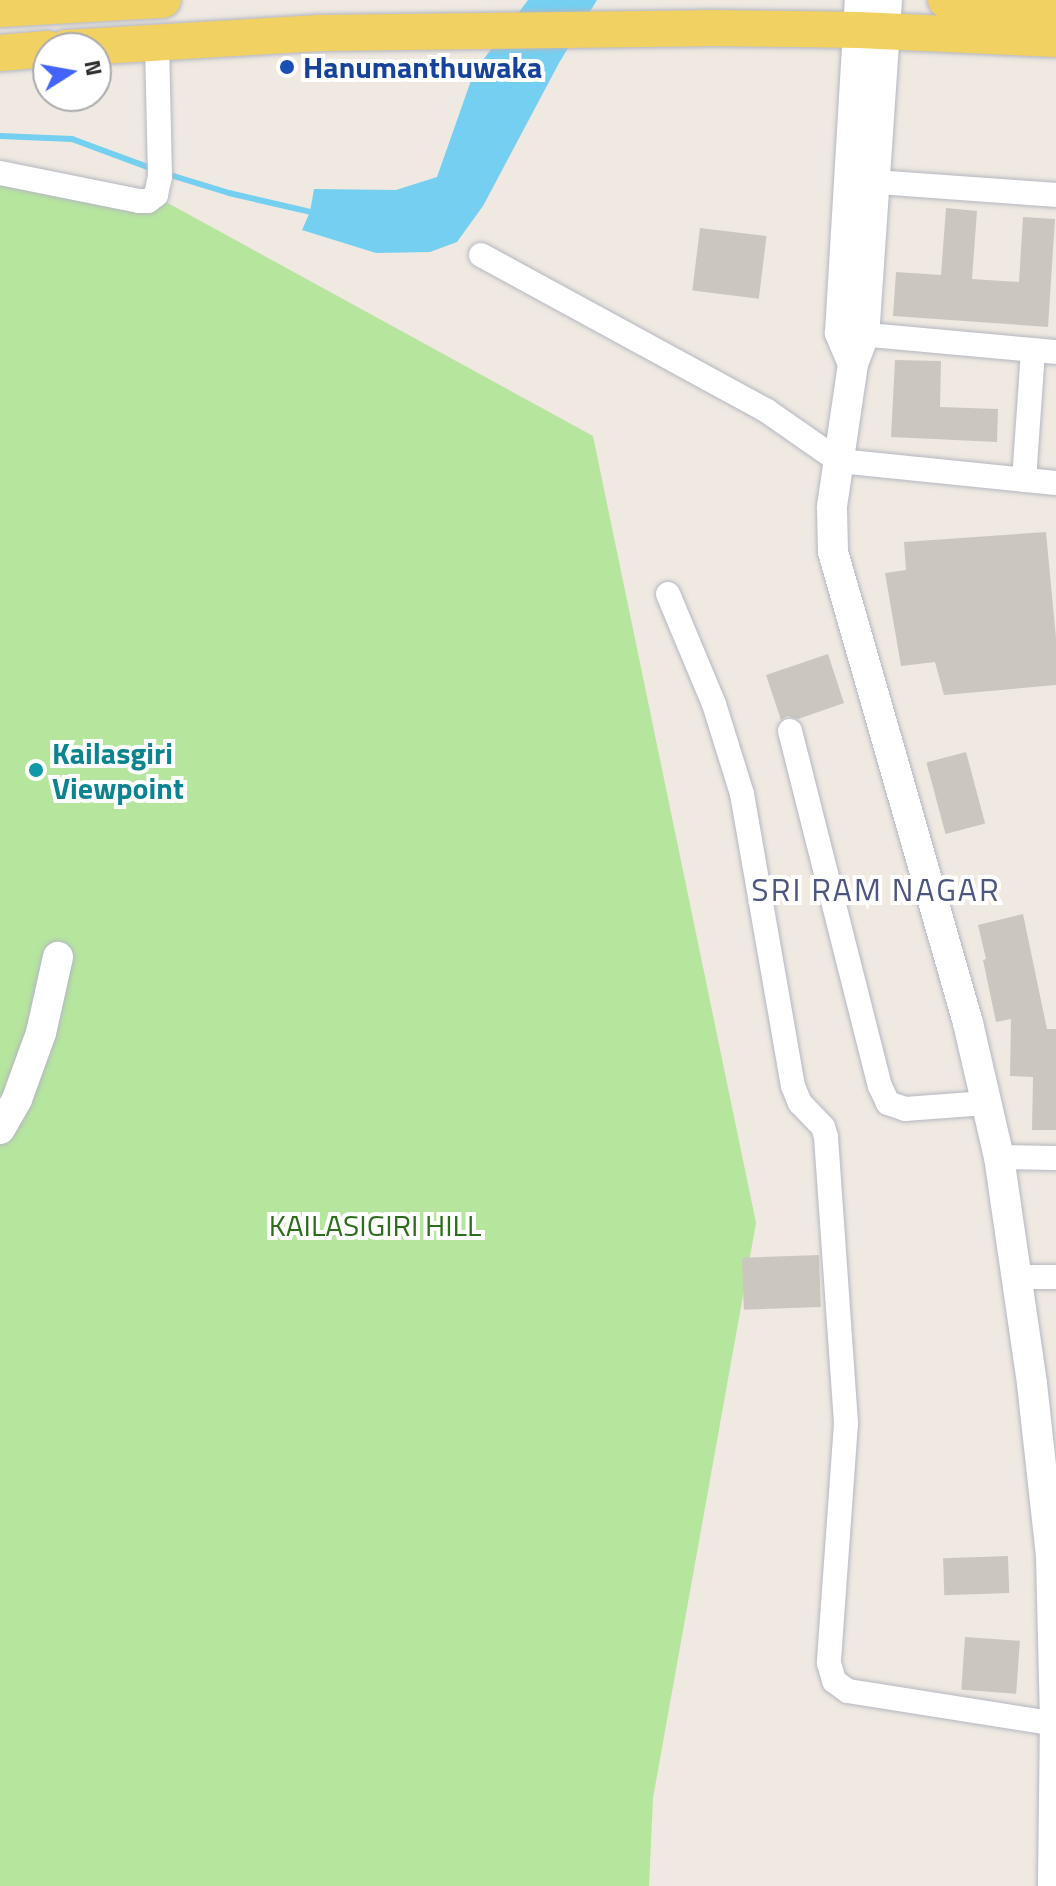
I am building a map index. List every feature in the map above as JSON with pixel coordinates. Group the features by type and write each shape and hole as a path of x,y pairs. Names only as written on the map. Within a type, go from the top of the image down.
{"main road":[{"path":"0,9 163,0"},
{"path":"946,0 1056,8"},
{"path":"112,44 320,33 599,31 776,14 872,16 1056,39"},
{"path":"0,53 32,50"}],"street":[{"path":"852,334 876,182 872,16"},
{"path":"872,16 852,334 853,364 832,507 833,552 929,879 999,1157 1049,1484 1055,1724 1053,1886"},
{"path":"0,173 139,201 148,201 156,195 160,176 157,41"},
{"path":"876,182 1056,195"},
{"path":"481,255 767,411 839,461 1056,483"},
{"path":"852,334 1044,351 1024,480"},
{"path":"668,594 714,704 738,779 796,1095 823,1127 826,1137 846,1423 829,1663 834,1681 848,1691 1055,1724"},
{"path":"790,731 880,1086 888,1103 905,1109 986,1103"},
{"path":"0,1129 17,1099 41,1033 58,957"},
{"path":"999,1157 1056,1158"},
{"path":"1016,1277 1056,1277"}],"green space":[{"name":"KAILASIGIRI HILL","path":"0,185 144,190 593,436 756,1223 653,1798 649,1886 0,1886"}],"water":[{"path":"528,0 597,0 559,63 483,206 457,242 430,252 376,253 302,230 310,212 314,189 396,190 437,177 474,72"}],"building":[{"path":"946,208 977,211 972,279 1019,282 1023,217 1055,219 1048,327 893,316 896,272 941,275"},
{"path":"700,228 767,236 759,299 692,291"},
{"path":"895,360 941,361 940,407 998,409 997,442 891,437"},
{"path":"1046,532 1056,638 1056,685 944,695 935,662 901,666 885,573 906,570 904,542"},
{"path":"828,654 844,703 798,719 787,716 781,720 766,675"},
{"path":"966,752 985,823 946,834 926,763"},
{"path":"1023,914 1047,1029 1056,1029 1056,1130 1032,1130 1033,1077 1010,1076 1011,1019 996,1022 983,960 986,959 978,925"},
{"path":"819,1255 821,1307 744,1310 742,1258"},
{"path":"1008,1556 1009,1593 944,1595 943,1558"},
{"path":"965,1637 1020,1641 1016,1694 961,1690"}],"waterway":[{"path":"0,136 72,139 153,169"},
{"path":"167,174 229,193 315,213"}],"place":[{"name":"Hanumanthuwaka","path":"287,67"},
{"name":"Kailasgiri Viewpoint","path":"36,770"}],"district":[{"name":"SRI RAM NAGAR","path":"876,889"}]}
